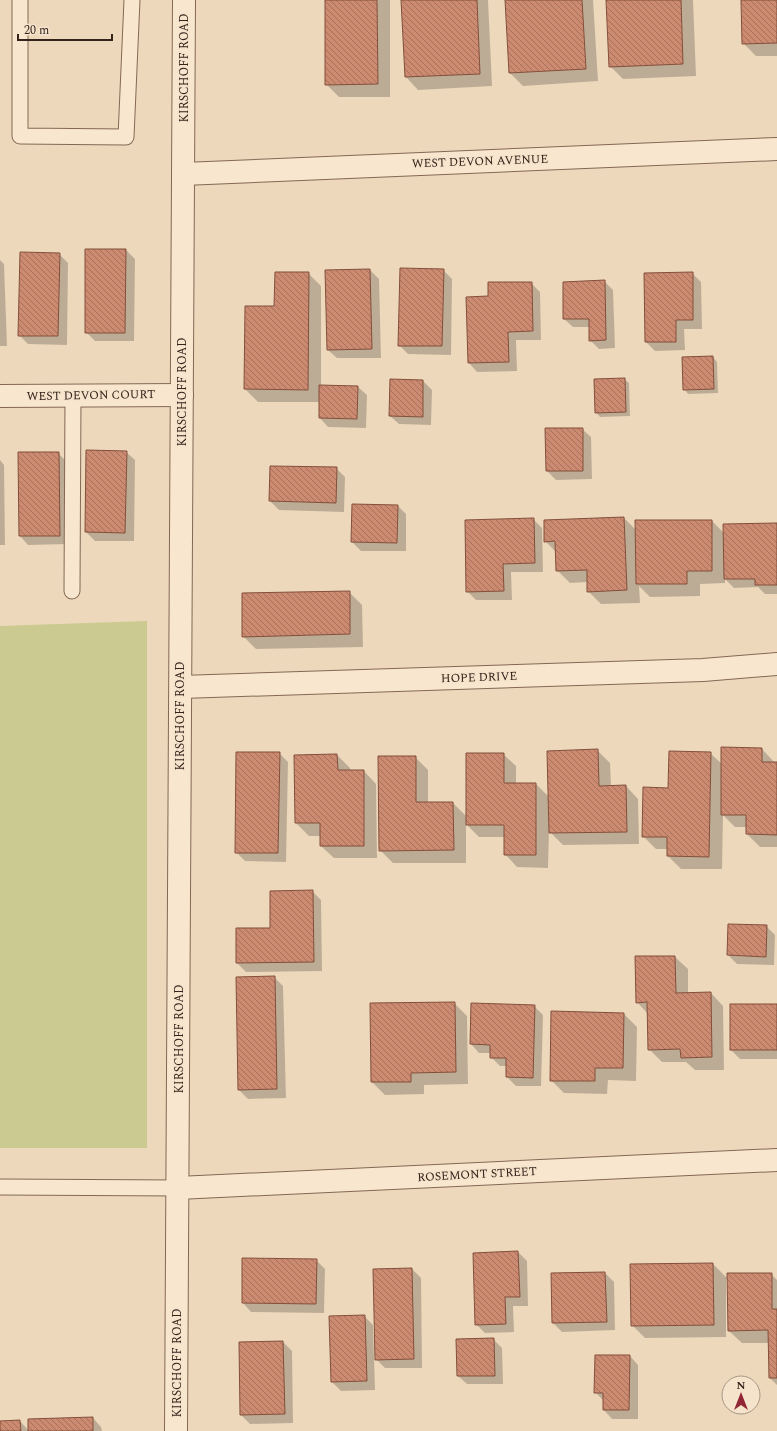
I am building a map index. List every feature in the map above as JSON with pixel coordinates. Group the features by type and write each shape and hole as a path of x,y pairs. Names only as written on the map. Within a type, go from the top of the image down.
{"street":[{"name":"KIRSCHOFF ROAD","path":"176,1431 184,0"},
{"name":"WEST DEVON AVENUE","path":"183,174 777,149"},
{"name":"WEST DEVON COURT","path":"0,396 182,394"},
{"name":"HOPE DRIVE","path":"180,687 704,670 777,664"},
{"name":"ROSEMONT STREET","path":"178,1188 777,1160"}],"lane":[{"path":"20,0 20,136 126,137 132,0"},
{"path":"72,591 73,396"},
{"path":"0,1187 178,1188"}],"shaded area":[{"path":"147,621 147,1148 0,1148 0,626"}],"building":[{"path":"325,0 377,0 378,84 325,85"},
{"path":"401,0 477,0 480,74 405,77"},
{"path":"505,0 582,0 586,69 509,73"},
{"path":"606,0 681,0 683,64 609,67"},
{"path":"741,0 777,0 777,43 742,44"},
{"path":"85,249 126,249 125,333 85,333"},
{"path":"20,252 60,253 58,336 18,336"},
{"path":"400,268 444,269 442,346 398,346"},
{"path":"370,269 372,349 327,350 325,270"},
{"path":"275,272 309,272 308,390 244,389 245,306 274,306"},
{"path":"693,272 693,320 676,320 676,342 645,342 644,273"},
{"path":"605,280 606,340 589,341 589,319 563,319 563,282"},
{"path":"488,282 532,282 533,331 508,332 509,362 468,363 466,297 488,296"},
{"path":"713,356 714,389 683,390 682,357"},
{"path":"625,378 626,412 595,413 594,379"},
{"path":"390,379 423,380 423,417 389,416"},
{"path":"319,385 358,386 357,419 319,418"},
{"path":"545,428 583,428 583,471 546,471"},
{"path":"86,450 127,451 125,533 85,532"},
{"path":"18,452 59,452 60,536 19,536"},
{"path":"270,466 337,467 336,503 269,501"},
{"path":"352,504 398,505 397,543 351,542"},
{"path":"624,517 627,590 587,592 587,570 556,571 555,541 544,542 544,520"},
{"path":"534,518 535,563 503,564 504,591 466,592 465,520"},
{"path":"635,520 712,520 712,571 687,571 687,584 636,584"},
{"path":"777,523 777,585 755,585 755,579 724,579 723,524"},
{"path":"350,591 350,634 242,637 242,593"},
{"path":"721,747 762,748 762,762 777,762 777,835 746,834 746,815 721,815"},
{"path":"598,749 599,786 626,785 627,832 549,833 547,751"},
{"path":"669,751 711,752 709,857 667,856 667,837 642,837 643,787 668,788"},
{"path":"236,752 280,752 278,853 235,853"},
{"path":"466,753 504,753 504,783 536,783 536,855 504,855 504,825 466,825"},
{"path":"337,754 338,770 364,770 364,846 320,846 320,823 295,823 294,755"},
{"path":"378,756 416,756 416,802 453,802 454,850 379,851"},
{"path":"313,890 314,962 236,963 236,928 270,928 270,891"},
{"path":"728,924 767,925 766,957 727,955"},
{"path":"635,956 675,956 676,993 711,992 712,1057 681,1058 680,1049 648,1050 647,1002 636,1003"},
{"path":"275,976 277,1089 238,1090 236,977"},
{"path":"455,1002 456,1072 411,1073 411,1082 371,1082 370,1003"},
{"path":"471,1003 535,1005 533,1078 506,1077 506,1058 490,1058 490,1045 470,1044"},
{"path":"730,1004 777,1004 777,1050 730,1050"},
{"path":"551,1011 624,1013 623,1068 595,1068 595,1081 550,1081"},
{"path":"518,1251 520,1297 505,1297 506,1324 475,1325 473,1253"},
{"path":"242,1258 317,1259 316,1304 242,1303"},
{"path":"713,1263 714,1325 631,1326 630,1264"},
{"path":"412,1268 414,1359 375,1360 373,1269"},
{"path":"605,1272 607,1322 552,1323 551,1273"},
{"path":"727,1273 772,1273 772,1309 777,1309 777,1378 769,1378 768,1330 728,1331"},
{"path":"365,1315 367,1381 331,1382 329,1316"},
{"path":"494,1338 495,1376 457,1376 456,1339"},
{"path":"283,1341 285,1414 240,1415 239,1342"},
{"path":"595,1355 630,1355 629,1410 603,1410 603,1393 594,1393"},
{"path":"93,1417 93,1431 28,1431 28,1419"},
{"path":"20,1420 21,1431 0,1431 0,1421"}]}
